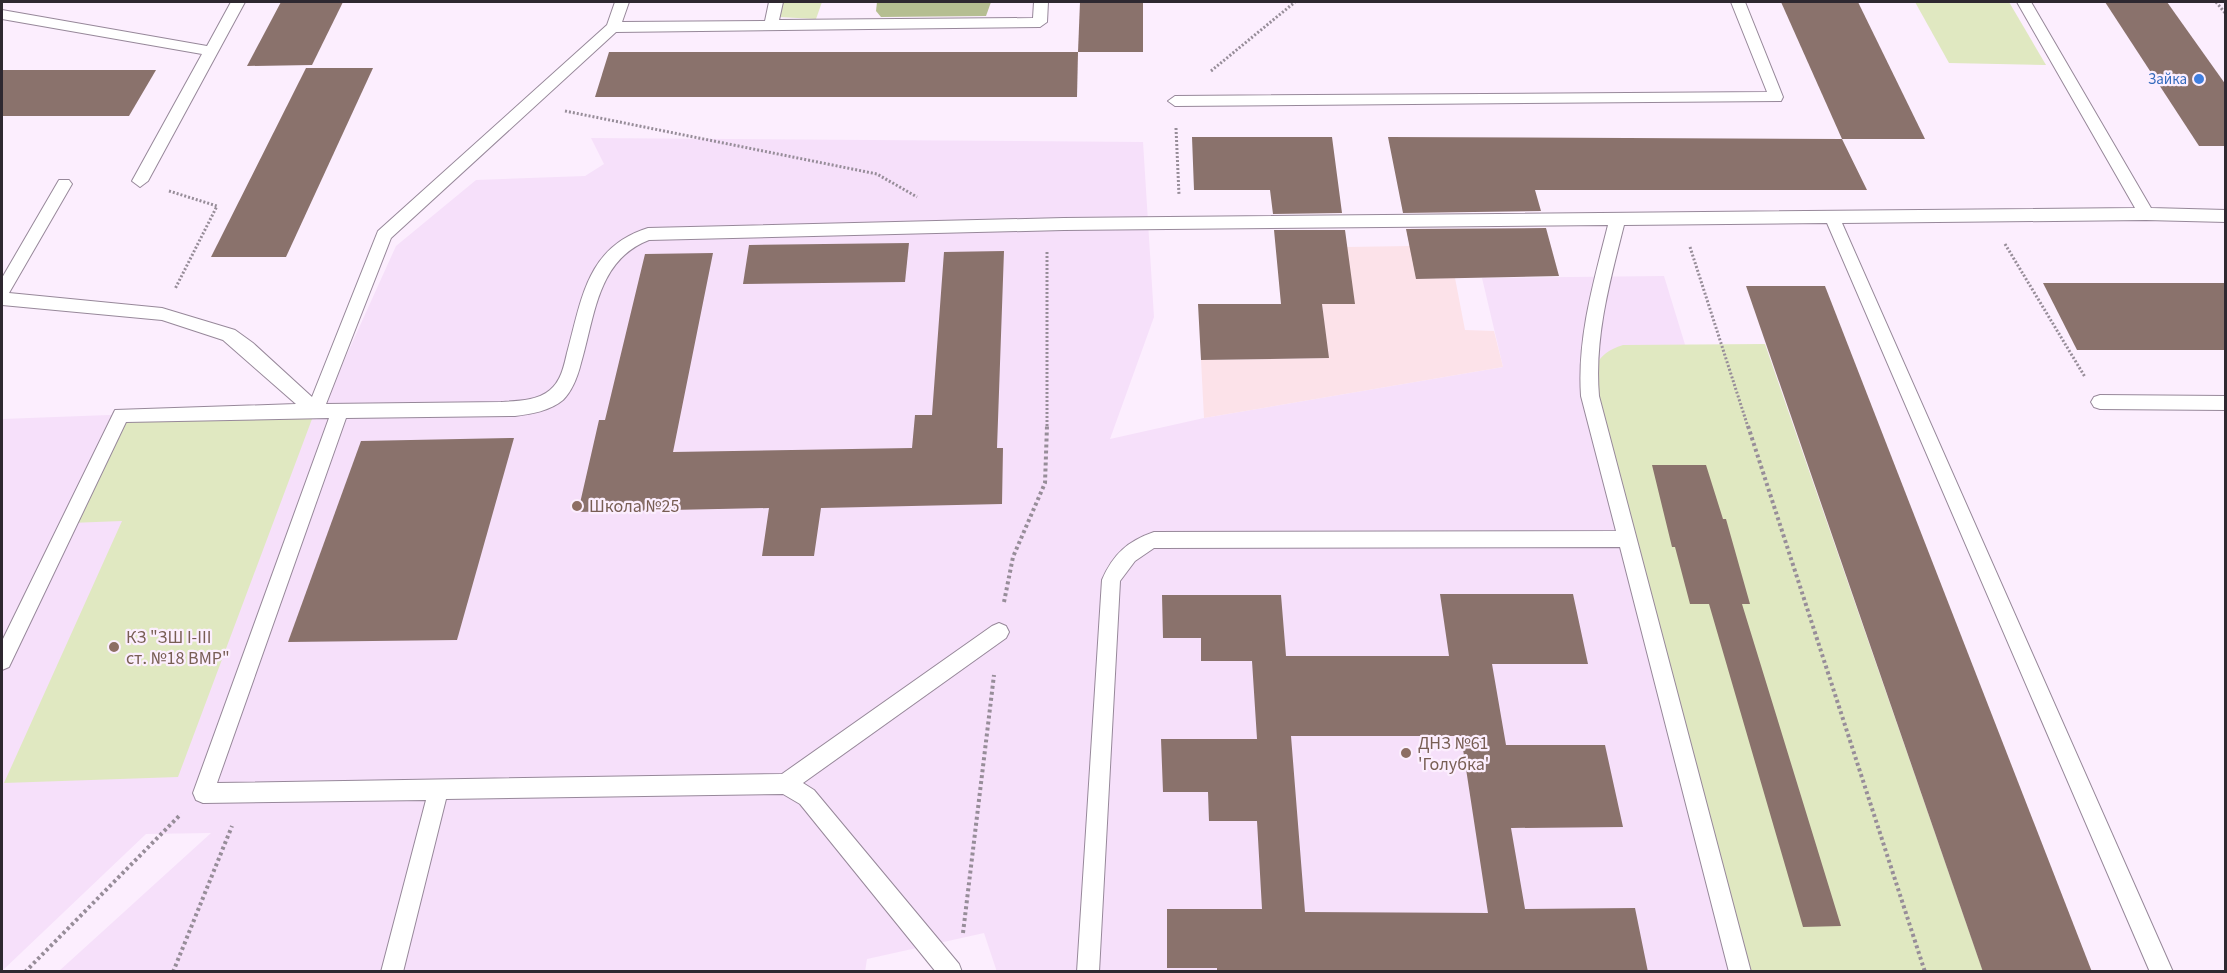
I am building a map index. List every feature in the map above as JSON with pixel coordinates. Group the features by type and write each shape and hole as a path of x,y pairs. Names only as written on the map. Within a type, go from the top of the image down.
{"lane":[{"path":"140,181 238,2"},
{"path":"315,411 384,235 613,27 622,2"},
{"path":"771,26 776,2"},
{"path":"613,27 1040,22 1041,2"},
{"path":"1175,101 1776,97 1738,2"},
{"path":"2024,2 2146,214"},
{"path":"2,15 211,51"},
{"path":"2,291 64,184"},
{"path":"2,661 121,416 529,406 552,398 563,386 570,373 601,267 614,250 639,236 1047,224 1988,215 2226,216"},
{"path":"1832,217 2162,972"},
{"path":"1618,218 1603,276 1587,372 1590,396 1740,972"},
{"path":"2,299 162,314 228,335 248,348 315,411"},
{"path":"2100,402 2226,404"},
{"path":"340,411 202,793 785,784 807,797 951,972"},
{"path":"1088,972 1111,580 1127,554 1138,545 1154,540 1627,539"},
{"path":"785,784 999,632"},
{"path":"392,972 439,788"}],"path":[{"path":"2216,2 2226,14"},
{"path":"529,104 877,174 917,197"},
{"path":"140,181 217,206 162,314"},
{"path":"1988,215 2100,402"},
{"path":"1680,218 1925,972"},
{"path":"962,939 999,632 1009,572 1018,544 1043,496 1047,472 1047,224"},
{"path":"173,972 244,792"},
{"path":"24,972 202,793"}],"shaded area":[{"path":"591,138 1143,142 1154,317 1110,439 1204,418 1503,367 1482,278 1664,276 1877,971 997,972 984,933 867,959 865,972 59,971 211,833 146,834 2,971 2,419 295,408 334,383 396,246 476,180 585,176 604,164"},
{"path":"1410,246 1417,279 1455,278 1465,330 1494,331 1503,367 1204,418 1201,360 1328,358 1322,304 1347,247"}],"green space":[{"path":"782,2 822,2 816,19 779,17"},
{"path":"877,2 991,2 986,16 881,17 876,11"},
{"path":"1915,2 2009,2 2046,65 1949,63"},
{"path":"1765,344 1983,971 1740,971 1590,396 1597,364 1606,353 1623,345"},
{"path":"315,411 178,777 4,783 122,521 70,523 121,415"}],"building":[{"path":"281,2 343,2 312,65 247,66"},
{"path":"1080,2 1143,2 1143,52 1078,52"},
{"path":"1781,2 1858,2 1925,139 1842,139"},
{"path":"2105,2 2167,2 2226,85 2226,146 2199,146"},
{"path":"609,52 1078,52 1077,97 595,97"},
{"path":"306,68 373,68 286,257 211,257"},
{"path":"2,70 156,70 129,116 2,116"},
{"path":"1192,137 1332,137 1342,213 1273,214 1270,190 1194,190"},
{"path":"1388,137 1842,139 1867,190 1535,190 1541,211 1403,213"},
{"path":"1546,228 1559,276 1416,279 1406,229"},
{"path":"1274,230 1345,230 1355,304 1322,304 1329,358 1201,360 1198,304 1281,304"},
{"path":"909,243 905,282 743,284 749,245"},
{"path":"1004,251 997,448 1003,448 1002,504 821,508 814,556 762,556 769,508 578,512 599,420 605,420 645,254 713,253 673,452 912,448 915,415 932,415 944,252"},
{"path":"2043,283 2226,283 2226,350 2077,350"},
{"path":"1746,286 1825,286 2092,972 1983,972"},
{"path":"514,438 457,640 288,642 361,441"},
{"path":"1652,465 1706,465 1723,519 1726,519 1750,604 1742,604 1841,926 1803,927 1709,604 1690,604 1675,547 1672,547"},
{"path":"1440,594 1573,594 1588,664 1492,664 1506,745 1605,745 1623,827 1511,828 1525,909 1635,908 1648,972 1217,972 1217,968 1167,968 1167,909 1262,909 1257,821 1209,821 1208,792 1163,792 1161,739 1257,739 1252,661 1201,661 1201,638 1163,638 1162,595 1281,595 1286,656 1449,656","holes":["1291,736 1461,736 1488,913 1305,912"]}],"place":[{"name":"Зайка","path":"2199,79"},
{"name":"Школа №25","path":"577,506"},
{"name":"КЗ \"ЗШ І-ІІІ ст. №18 ВМР\"","path":"114,647"},
{"name":"ДНЗ №61 'Голубка'","path":"1406,753"}]}
